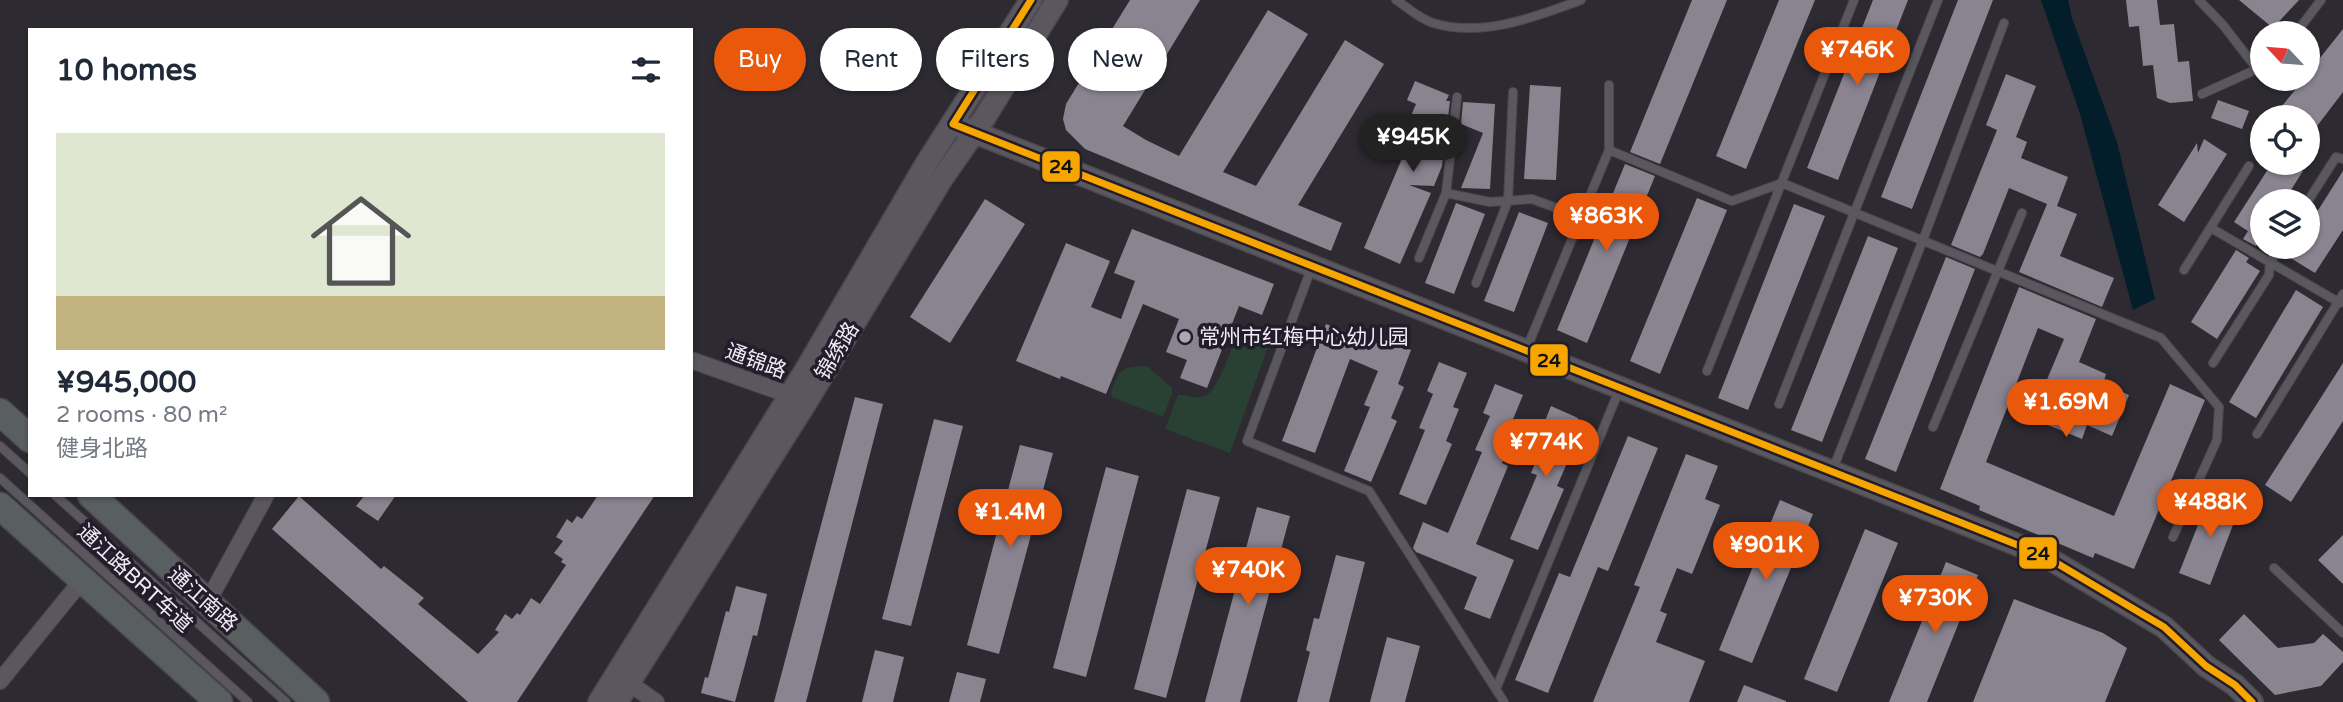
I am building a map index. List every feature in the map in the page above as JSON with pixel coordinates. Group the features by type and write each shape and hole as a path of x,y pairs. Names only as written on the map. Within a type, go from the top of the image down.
{"main road":[{"path":"0,412 28,437"},
{"name":"通江南路","path":"93,497 316,702"},
{"path":"0,506 219,702"}],"street":[{"name":"锦绣路","path":"617,702 798,398 862,271 1031,0"},
{"name":"锦绣路","path":"599,702 975,132 1057,0"},
{"path":"953,124 2042,555 2164,627 2206,666 2235,685 2252,702"},
{"name":"通锦路","path":"693,361 798,398"},
{"path":"208,603 265,497"},
{"path":"0,681 83,579"},
{"path":"2206,666 2233,702"},
{"path":"629,683 656,702"}],"lane":[{"path":"1396,0 1432,22 1474,29 1537,17 1581,0"},
{"path":"1707,371 1854,0"},
{"path":"1779,404 1938,0"},
{"path":"2199,0 2250,55"},
{"path":"2305,21 2321,0"},
{"path":"1832,472 2004,23"},
{"path":"2202,94 2250,71"},
{"path":"1526,350 1609,150 1608,85"},
{"path":"1476,283 1508,201 1513,92"},
{"path":"1419,258 1446,193 1457,97"},
{"path":"1609,150 1732,201 1782,183 2161,338 2219,407 2217,440 2173,537"},
{"path":"2316,189 2336,157 2343,159"},
{"path":"2184,270 2249,166"},
{"path":"1446,193 1490,202 1532,199 1581,217"},
{"path":"1933,428 2022,213"},
{"path":"2211,228 2342,300 2257,434"},
{"path":"2213,363 2269,275 2272,259"},
{"path":"1312,266 1247,441 1369,491 1504,702"},
{"path":"1496,689 1620,388"},
{"path":"0,446 28,471"},
{"name":"通江路BRT车道","path":"0,478 248,702"},
{"name":"通江路BRT车道","path":"57,497 286,702"},
{"path":"2274,568 2343,633"}],"green space":[{"path":"1237,333 1269,344 1230,453 1165,429 1178,395 1201,397 1210,392 1224,368"},
{"path":"1147,366 1172,388 1164,415 1161,416 1112,397 1111,393 1122,370"}],"water":[{"path":"2041,0 2068,0 2117,142 2155,299 2133,310 2080,114"}],"building":[{"path":"1130,0 1200,0 1167,54 1167,28 1113,28"},
{"path":"1692,0 1727,0 1660,164 1630,152"},
{"path":"1779,0 1815,0 1746,169 1716,156"},
{"path":"1873,0 1908,0 1838,180 1807,168"},
{"path":"1958,0 1993,0 1912,209 1881,197"},
{"path":"2126,0 2157,0 2160,25 2174,24 2178,62 2189,61 2193,101 2170,103 2157,98 2153,65 2143,66 2139,26 2129,27"},
{"path":"2239,0 2299,0 2280,21 2264,21"},
{"path":"1268,10 1308,34 1223,172 1256,186 1345,40 1384,64 1298,205 1342,223 1331,251 1085,149 1066,130 1063,119 1066,104 1074,91 1144,91 1123,126 1179,156"},
{"path":"2343,29 2343,92 2320,122 2320,105 2283,105 2294,91 2320,91 2320,58"},
{"path":"2006,74 2036,86 2016,137 2027,142 2021,158 2068,177 2057,206 2077,214 2060,256 2114,278 2102,307 2019,272 2047,204 2009,188 1980,257 1951,245 1997,130 1986,125"},
{"path":"1415,81 1449,95 1446,101 1450,101 1442,166 1434,186 1409,185 1431,193 1400,264 1364,248 1412,135 1404,132 1416,104 1407,100"},
{"path":"1530,85 1561,87 1556,180 1524,179"},
{"path":"2218,100 2249,111 2242,129 2211,118"},
{"path":"1463,102 1495,104 1490,189 1461,188 1483,133 1461,124"},
{"path":"2204,139 2227,154 2184,222 2158,205 2197,143 2198,153"},
{"path":"1625,164 1655,176 1587,343 1557,330"},
{"path":"2343,171 2343,230 2315,273 2292,259 2320,259 2320,207"},
{"path":"2264,175 2300,175 2292,189 2255,189"},
{"path":"2250,197 2250,243 2243,239 2248,231 2234,222"},
{"path":"1697,198 1727,210 1660,374 1630,361"},
{"path":"985,199 1025,224 950,343 910,317"},
{"path":"1456,203 1485,214 1454,294 1425,283"},
{"path":"1794,204 1825,216 1748,410 1718,398"},
{"path":"1519,212 1548,223 1514,312 1484,301"},
{"path":"1132,229 1274,284 1262,315 1239,306 1207,388 1180,378 1187,360 1166,352 1179,319 1143,304 1106,394 1016,361 1066,243 1110,261 1091,307 1121,319 1135,281 1114,273"},
{"path":"1868,236 1898,248 1822,442 1791,430"},
{"path":"2236,250 2249,258 2246,262 2260,271 2217,339 2191,322"},
{"path":"1946,257 1975,269 1896,472 1865,459"},
{"path":"2019,287 2096,319 2079,362 2106,374 2103,384 2129,395 2112,436 2087,425 2082,439 2031,418 2064,339 2038,328 1986,462 2114,516 2170,384 2205,400 2134,569 2095,553 2093,558 1979,510 1980,506 1940,489"},
{"path":"2296,290 2323,307 2256,418 2229,402"},
{"path":"1326,324 1381,345 1384,339 1411,350 1398,384 1404,387 1391,418 1397,421 1371,482 1344,471 1370,407 1364,405 1378,371 1350,359 1315,453 1282,441"},
{"path":"1439,362 1467,373 1453,407 1459,409 1446,441 1452,444 1426,505 1399,494 1425,430 1419,428 1433,394 1427,391"},
{"path":"2343,363 2343,421 2291,502 2265,485"},
{"path":"1495,384 1523,395 1509,429 1515,432 1502,463 1508,466 1476,544 1514,560 1490,619 1464,609 1477,577 1416,552 1413,548 1423,522 1448,533 1482,452 1475,450 1490,416 1483,413"},
{"path":"855,397 883,404 806,702 774,702"},
{"path":"1551,406 1578,418 1565,452 1571,454 1557,486 1564,489 1538,550 1510,539 1537,475 1531,473 1545,439 1539,436"},
{"path":"934,419 963,426 911,626 882,619"},
{"path":"1628,436 1658,448 1608,571 1598,567 1548,693 1515,680 1559,573 1570,577"},
{"path":"1020,445 1053,453 999,654 967,645"},
{"path":"1686,454 1718,466 1705,499 1720,505 1692,574 1677,568 1660,611 1667,614 1656,642 1705,661 1689,702 1593,702 1640,587 1634,585"},
{"path":"1106,467 1139,476 1086,677 1053,668"},
{"path":"1187,489 1220,497 1166,698 1134,689"},
{"path":"2211,492 2241,504 2210,585 2179,573"},
{"path":"300,497 381,569 384,566 424,598 418,604 478,654 499,632 495,630 505,614 512,619 517,613 520,615 531,598 540,604 566,565 561,562 563,559 554,553 563,541 556,537 567,519 572,523 577,516 582,519 597,497 654,497 517,702 468,702 272,529"},
{"path":"363,497 395,497 378,521 356,506"},
{"path":"1780,500 1813,514 1752,663 1719,650"},
{"path":"1257,507 1290,516 1240,702 1205,702"},
{"path":"1865,529 1898,543 1837,692 1804,679"},
{"path":"2343,535 2343,584 2318,560"},
{"path":"1336,555 1365,562 1329,702 1297,702 1310,652 1306,650 1314,618 1319,619"},
{"path":"1946,562 1978,575 1927,702 1889,702"},
{"path":"736,586 767,594 757,636 753,635 735,702 701,693"},
{"path":"2014,599 2103,633 2127,648 2105,702 1973,702"},
{"path":"2244,614 2278,648 2314,643 2323,634 2343,652 2343,662 2321,686 2275,695 2219,640"},
{"path":"1387,637 1420,646 1405,702 1370,702"},
{"path":"875,650 904,657 893,702 862,702"},
{"path":"957,672 986,679 980,702 949,702"},
{"path":"1744,685 1786,701 1786,702 1737,702"}],"transit line":[{"name":"24","path":"1031,0 953,124 2043,555 2164,627 2206,666 2235,685 2252,702"}],"place":[{"name":"常州市红梅中心幼儿园","path":"1185,337"}]}
